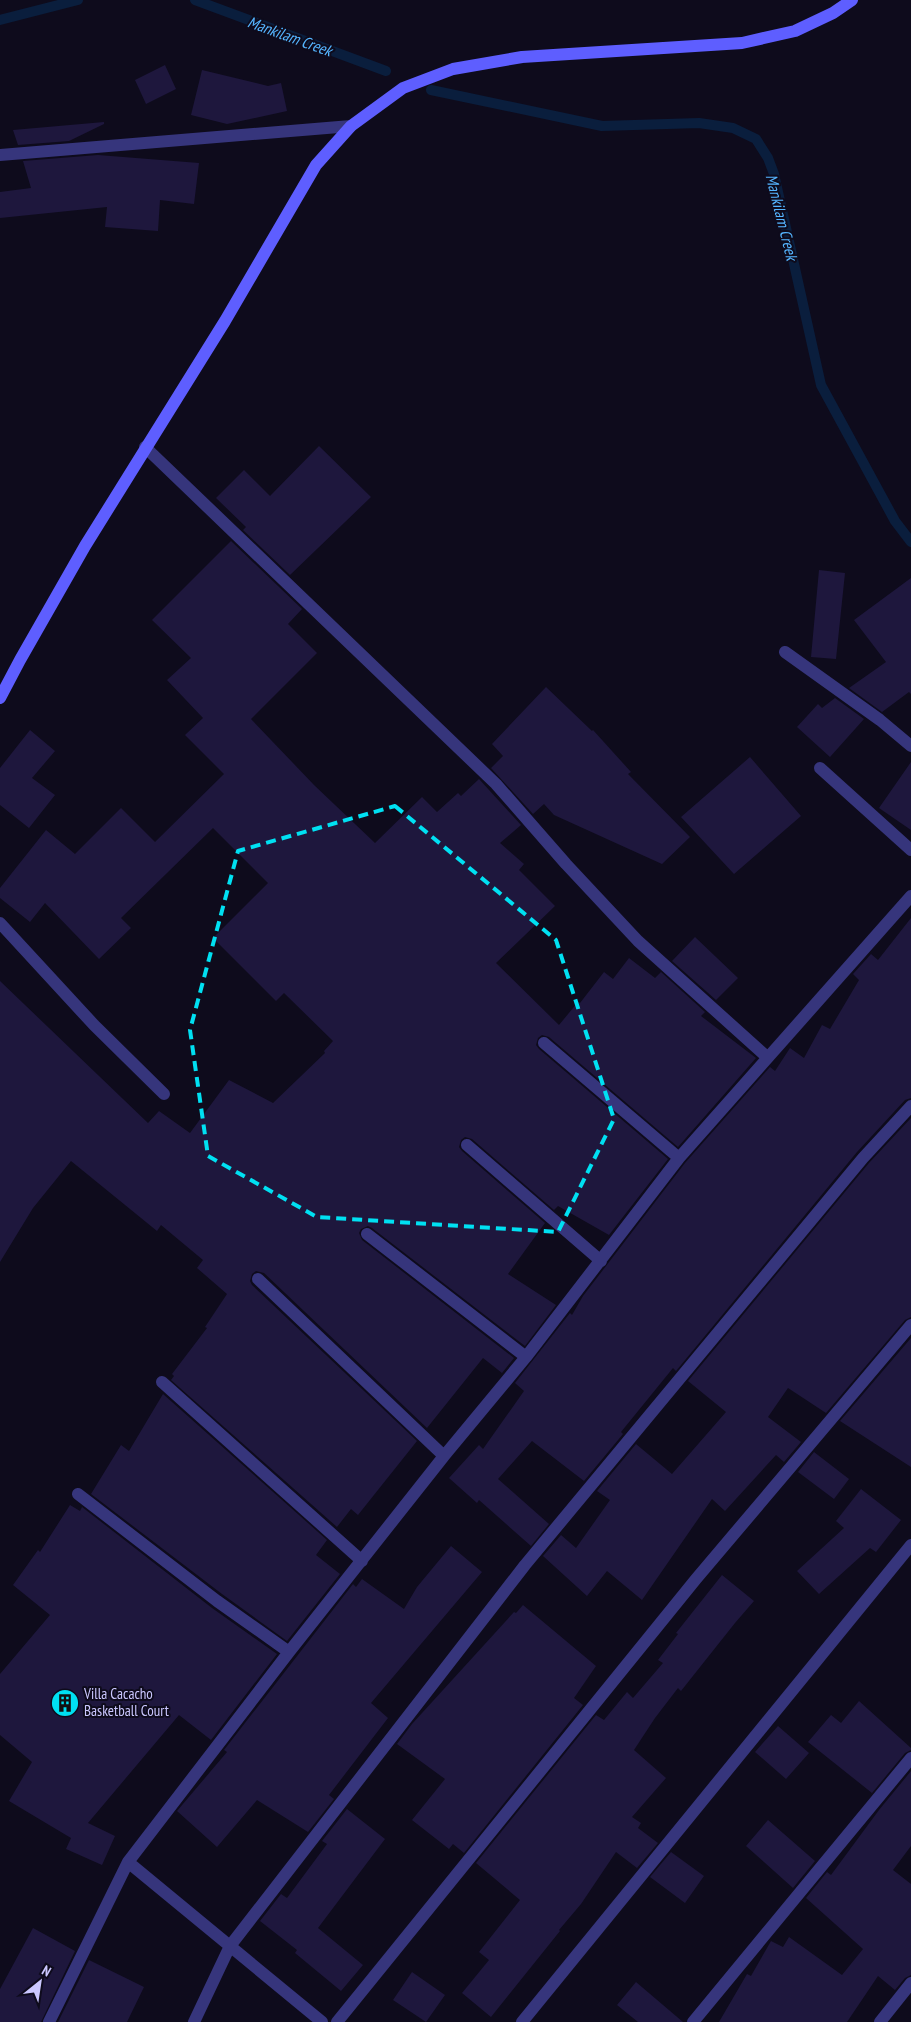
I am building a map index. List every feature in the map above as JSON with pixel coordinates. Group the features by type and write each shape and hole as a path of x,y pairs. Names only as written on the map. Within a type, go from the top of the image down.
{"street":[{"path":"0,698 85,546 225,322 316,165 351,126 403,88 453,69 522,57 742,43 795,31 852,0"},
{"path":"0,155 351,126"},
{"path":"146,448 496,784 566,864 638,941 767,1057"},
{"path":"785,652 880,720 911,746"},
{"path":"820,768 911,850"},
{"path":"49,2022 128,1862 289,1652 444,1456 526,1357 679,1158 911,896"},
{"path":"0,924 94,1025 164,1094"},
{"path":"544,1043 679,1158"},
{"path":"194,2022 230,1946 525,1565 863,1158 911,1106"},
{"path":"467,1146 601,1261"},
{"path":"367,1234 526,1357"},
{"path":"258,1279 444,1456"},
{"path":"337,2022 696,1579 911,1325"},
{"path":"162,1382 362,1561"},
{"path":"78,1494 217,1602 289,1652"},
{"path":"522,2022 911,1545"},
{"path":"693,2022 911,1758"},
{"path":"128,1862 322,2022"},
{"path":"880,2022 911,1984"}],"highlighted area":[{"path":"395,806 556,940 614,1119 558,1232 317,1217 208,1156 190,1030 238,851"}],"building":[{"path":"165,65 176,89 146,104 135,80"},
{"path":"202,70 268,86 281,83 287,111 227,124 191,115"},
{"path":"104,122 104,124 69,141 18,145 13,130"},
{"path":"98,155 199,163 194,204 160,200 158,231 105,227 107,207 0,218 0,192 31,188 23,161"},
{"path":"319,446 371,497 290,575 243,530 246,527 216,498 244,470 270,496"},
{"path":"231,541 302,609 288,624 317,653 251,719 314,785 375,843 422,797 437,812 458,793 461,796 479,779 521,825 500,843 524,864 519,870 555,906 496,963 559,1025 578,1002 580,1003 604,972 613,979 629,958 655,978 661,972 705,1012 701,1016 756,1058 678,1147 549,1037 542,1035 538,1038 536,1045 539,1049 668,1159 609,1235 558,1206 554,1210 472,1139 465,1137 461,1140 459,1147 462,1151 545,1223 508,1274 556,1305 525,1346 372,1228 368,1226 361,1229 359,1233 362,1240 514,1358 502,1373 483,1358 427,1428 264,1273 256,1271 252,1274 250,1281 252,1285 417,1441 358,1515 351,1509 337,1527 171,1380 174,1376 172,1374 207,1328 205,1327 227,1294 197,1268 203,1260 161,1225 157,1231 71,1161 33,1208 0,1262 0,981 148,1123 159,1111 190,1133 229,1080 273,1103 325,1053 324,1051 333,1041 284,993 276,1001 213,938 268,883 213,828 121,918 131,928 99,959 45,903 30,922 0,898 0,888 46,830 75,854 121,808 155,842 224,774 185,735 203,718 167,680 191,658 152,620"},
{"path":"819,570 845,573 836,659 811,657"},
{"path":"911,578 911,694 909,692 882,712 849,688 886,662 854,620"},
{"path":"546,687 593,730 631,772 628,774 690,837 662,864 554,815 544,804 533,814 491,768 503,756 492,744"},
{"path":"835,698 864,719 830,757 797,727 818,704 822,708"},
{"path":"30,730 55,751 32,778 55,795 29,828 0,805 0,768"},
{"path":"750,757 801,816 734,874 681,817"},
{"path":"911,762 911,830 879,808"},
{"path":"911,918 911,1098 905,1100 857,1152 676,1371 673,1368 621,1432 623,1434 584,1481 532,1441 498,1479 549,1524 531,1546 479,1500 477,1503 449,1478 479,1445 483,1449 524,1391 515,1383 570,1313 572,1315 583,1296 685,1163 770,1067 775,1071 790,1048 804,1058 822,1025 830,1029 859,980 853,974 871,954 878,960"},
{"path":"695,937 738,978 716,1000 672,961"},
{"path":"911,1118 911,1317 905,1320 826,1413 788,1388 768,1417 801,1442 784,1462 776,1455 725,1511 712,1499 642,1600 607,1571 587,1596 543,1556 561,1535 576,1548 610,1500 597,1491 636,1444 672,1474 726,1412 688,1381 869,1163"},
{"path":"911,1338 911,1467 840,1421"},
{"path":"163,1394 327,1540 316,1555 340,1574 287,1641 91,1494 121,1445 129,1451"},
{"path":"814,1452 849,1479 834,1499 798,1472"},
{"path":"861,1489 901,1520 876,1552 870,1548 819,1594 797,1571 844,1528 836,1521"},
{"path":"70,1505 80,1511 82,1507 212,1608 277,1654 211,1740 179,1715 88,1823 115,1836 102,1865 66,1849 71,1838 9,1801 32,1762 0,1735 0,1674 50,1615 13,1585 38,1550 40,1552"},
{"path":"451,1546 482,1572 371,1703 388,1718 329,1795 334,1799 308,1832 257,1800 217,1847 177,1811 227,1752 224,1750 353,1584 356,1587 362,1579 404,1609 417,1587"},
{"path":"722,1575 754,1601 681,1691 678,1688 634,1750 666,1778 632,1817 641,1823 638,1828 658,1843 637,1868 616,1852 581,1904 491,2017 462,1993 489,1960 479,1952 520,1900 476,1863 596,1715 604,1720 627,1692 633,1698 663,1663 658,1660 678,1634 676,1633"},
{"path":"523,1605 596,1666 574,1698 583,1705 464,1853 453,1844 449,1849 412,1820 445,1779 397,1744 412,1724 514,1612 516,1613"},
{"path":"859,1701 911,1748 872,1793 808,1742 831,1715 841,1723"},
{"path":"778,1726 809,1753 786,1779 755,1752"},
{"path":"911,1771 911,1846 893,1870 911,1884 911,1975 905,1978 895,1990 878,1976 847,2022 719,2022 747,1974 751,1976 771,1941 783,1947 789,1937 842,1975 863,1949 806,1898 827,1872 831,1875 879,1810"},
{"path":"347,1809 385,1839 318,1928 363,1965 341,1991 295,1953 297,1950 260,1921 281,1894 287,1898 327,1844 322,1841"},
{"path":"768,1820 815,1861 793,1888 746,1846"},
{"path":"671,1852 704,1876 685,1903 650,1877"},
{"path":"33,1928 75,1951 41,2022 0,2022 0,1989"},
{"path":"89,1960 144,1987 127,2022 58,2022"},
{"path":"412,1972 445,1995 426,2022 393,2000"},
{"path":"636,1982 683,2022 638,2022 617,2005"}],"waterway":[{"name":"Mankilam Creek","path":"0,20 78,0"},
{"name":"Mankilam Creek","path":"195,0 386,71"},
{"name":"Mankilam Creek","path":"431,90 602,126 699,123 733,128 756,139 768,158 774,174 821,385 895,521 911,542"}],"place":[{"name":"Villa Cacacho Basketball Court","path":"65,1703"}]}
